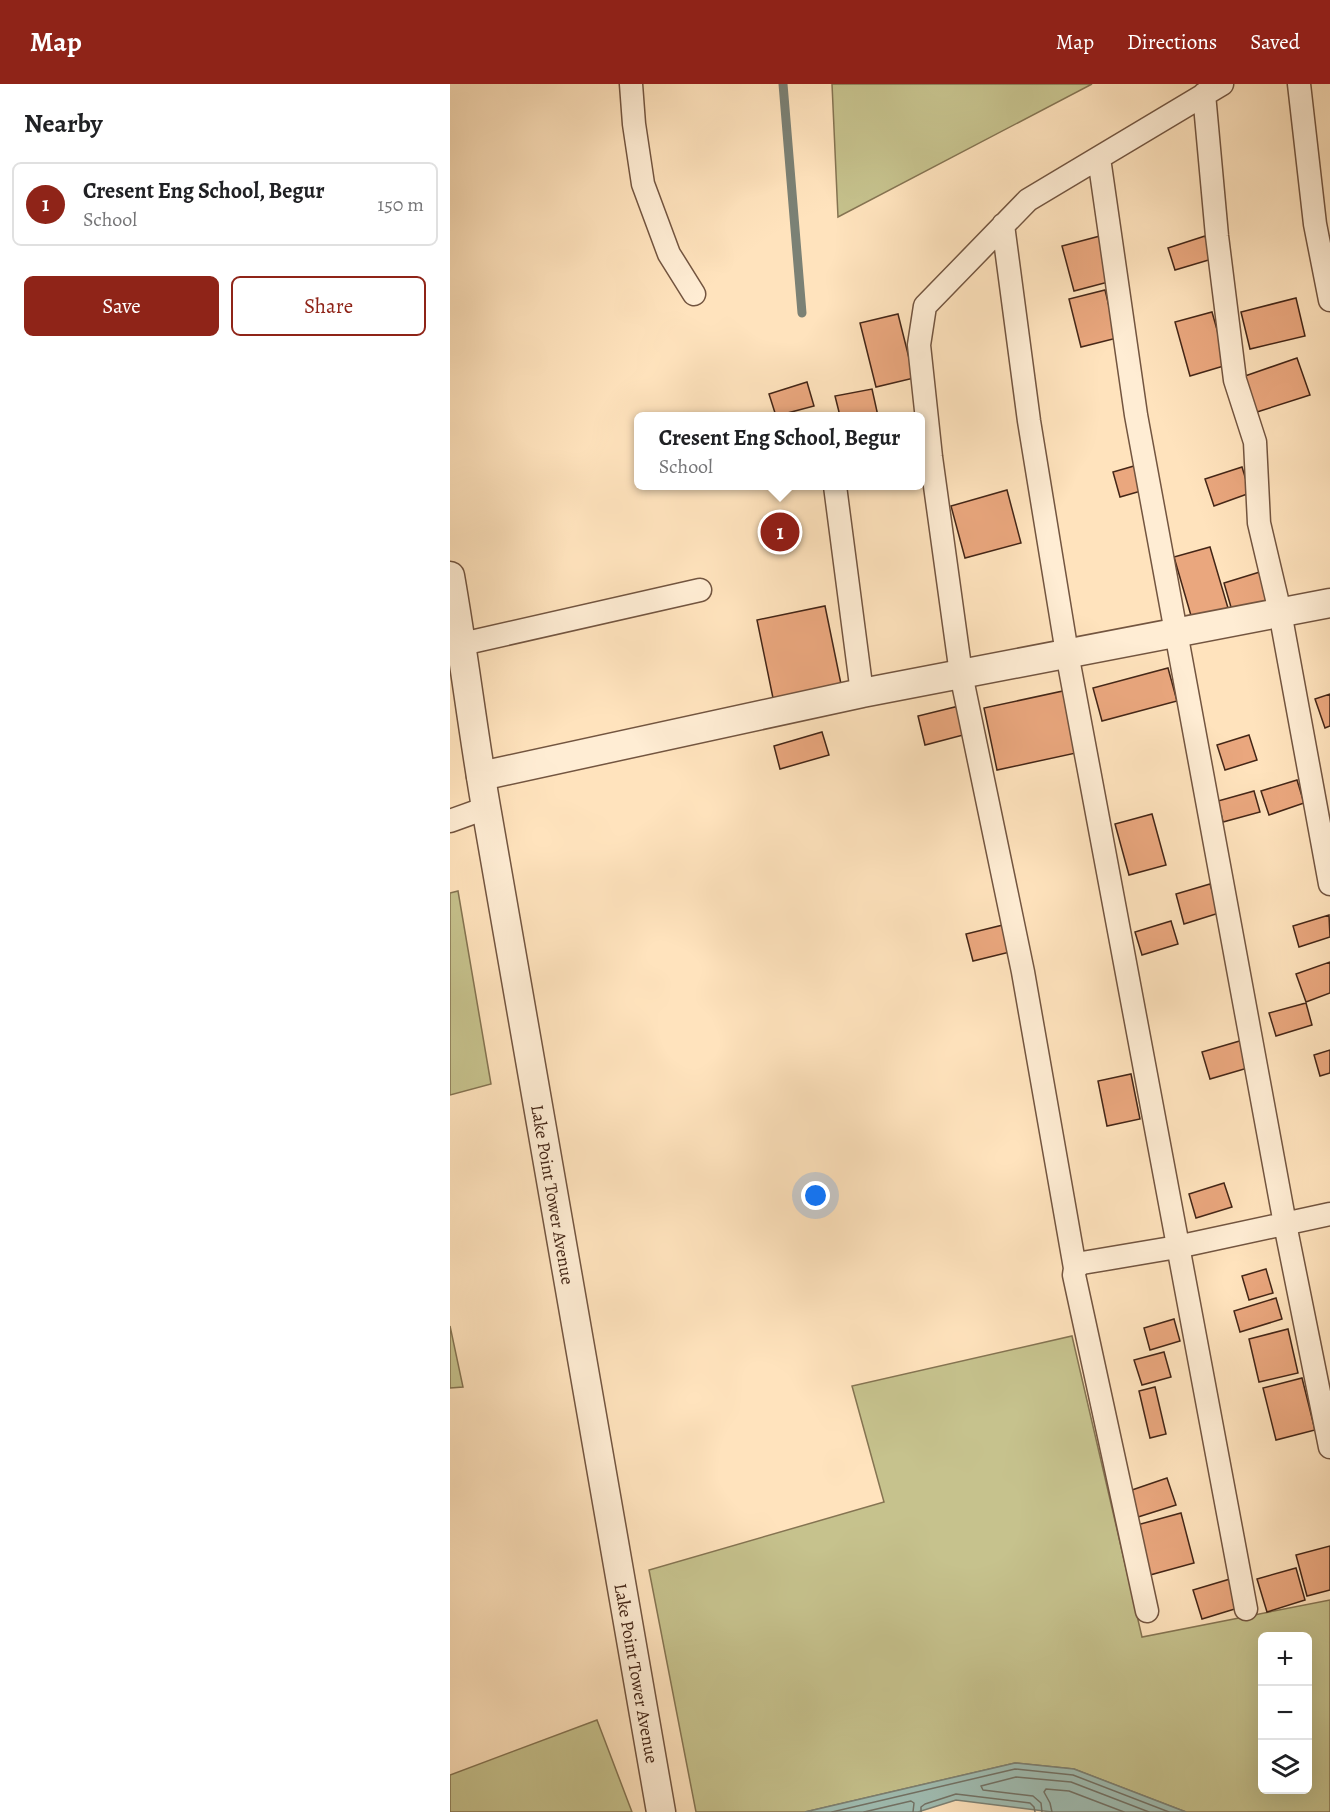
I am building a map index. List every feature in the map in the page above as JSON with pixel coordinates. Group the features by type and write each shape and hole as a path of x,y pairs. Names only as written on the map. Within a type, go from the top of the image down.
{"street":[{"path":"631,84 643,184 669,254 693,294"},
{"path":"1299,84 1316,224 1330,300"},
{"path":"1147,1611 1074,1275 1075,1268 1023,972 961,674 919,345 925,306 1028,200 1213,89 1217,236 1235,381 1255,442 1259,523 1280,612 1330,884"},
{"path":"1099,158 1136,415 1285,1224 1330,1447"},
{"path":"1003,225 1029,421 1066,653 1245,1610"},
{"path":"836,490 862,693"},
{"name":"Lake Point Tower Avenue","path":"450,576 462,644 458,680 481,776 661,1812"},
{"path":"462,644 700,590"},
{"path":"481,776 862,693 1330,603"},
{"path":"450,821 486,808"},
{"path":"1075,1268 1082,1263 1177,1247 1330,1214"}],"shaded area":[{"path":"832,84 1092,84 838,217"},
{"path":"458,891 491,1084 450,1095 450,893"},
{"path":"450,1326 463,1387 450,1388"},
{"path":"1072,1336 1142,1637 1330,1600 1330,1812 1186,1812 1074,1769 1015,1763 805,1812 696,1812 649,1570 884,1502 852,1386"},
{"path":"597,1720 632,1812 450,1812 450,1775"}],"water":[{"path":"1015,1763 1074,1769 1186,1812 1052,1812 956,1800 918,1812 805,1812"}],"building":[{"path":"1100,236 1112,281 1074,291 1062,246"},
{"path":"1205,236 1212,259 1175,270 1168,248"},
{"path":"1105,290 1117,338 1081,347 1069,299"},
{"path":"1296,298 1305,336 1250,349 1241,312"},
{"path":"1212,312 1227,365 1190,376 1175,322"},
{"path":"898,314 914,378 876,387 860,323"},
{"path":"1297,358 1310,395 1257,412 1245,376"},
{"path":"807,382 814,406 791,412 775,412 769,394"},
{"path":"872,389 877,412 839,412 835,396"},
{"path":"1134,466 1141,491 1120,497 1113,472"},
{"path":"1242,467 1250,493 1214,506 1205,479"},
{"path":"1007,490 1021,543 965,558 951,506"},
{"path":"1210,547 1228,608 1192,619 1174,557"},
{"path":"1263,571 1272,602 1233,614 1224,583"},
{"path":"825,606 841,684 773,698 757,620"},
{"path":"1168,668 1177,701 1102,721 1093,688"},
{"path":"1063,691 1076,753 997,770 984,708"},
{"path":"1330,694 1330,726 1325,728 1315,699"},
{"path":"959,706 967,734 925,745 918,716"},
{"path":"822,732 829,755 780,769 774,746"},
{"path":"1249,735 1257,760 1225,770 1217,745"},
{"path":"1297,780 1304,803 1269,815 1261,791"},
{"path":"1254,791 1260,812 1223,822 1218,801"},
{"path":"1152,814 1166,865 1129,875 1115,824"},
{"path":"1210,884 1219,913 1184,924 1176,894"},
{"path":"1329,915 1330,937 1299,947 1293,926"},
{"path":"1171,921 1178,944 1142,955 1135,932"},
{"path":"1007,924 1014,951 973,961 966,934"},
{"path":"1330,962 1330,993 1306,1002 1296,974"},
{"path":"1306,1003 1312,1025 1276,1036 1269,1013"},
{"path":"1243,1040 1251,1067 1210,1079 1202,1052"},
{"path":"1330,1050 1330,1073 1320,1076 1314,1055"},
{"path":"1131,1074 1140,1119 1107,1126 1098,1081"},
{"path":"1224,1183 1232,1207 1196,1218 1189,1194"},
{"path":"1266,1269 1273,1293 1249,1300 1242,1276"},
{"path":"1276,1298 1282,1319 1240,1332 1234,1311"},
{"path":"1174,1319 1180,1341 1150,1350 1144,1328"},
{"path":"1288,1329 1298,1373 1259,1382 1249,1339"},
{"path":"1164,1352 1171,1377 1142,1385 1134,1360"},
{"path":"1302,1378 1315,1430 1276,1440 1263,1388"},
{"path":"1155,1387 1166,1434 1150,1438 1139,1391"},
{"path":"1167,1478 1176,1505 1138,1517 1129,1491"},
{"path":"1181,1513 1194,1563 1150,1575 1137,1525"},
{"path":"1330,1546 1330,1590 1307,1596 1296,1555"},
{"path":"1296,1568 1305,1600 1267,1612 1257,1579"},
{"path":"1230,1579 1238,1608 1202,1619 1193,1590"}],"waterway":[{"path":"783,84 802,313"}],"place":[{"name":"Cresent Eng School, Begur","path":"780,532"}]}
